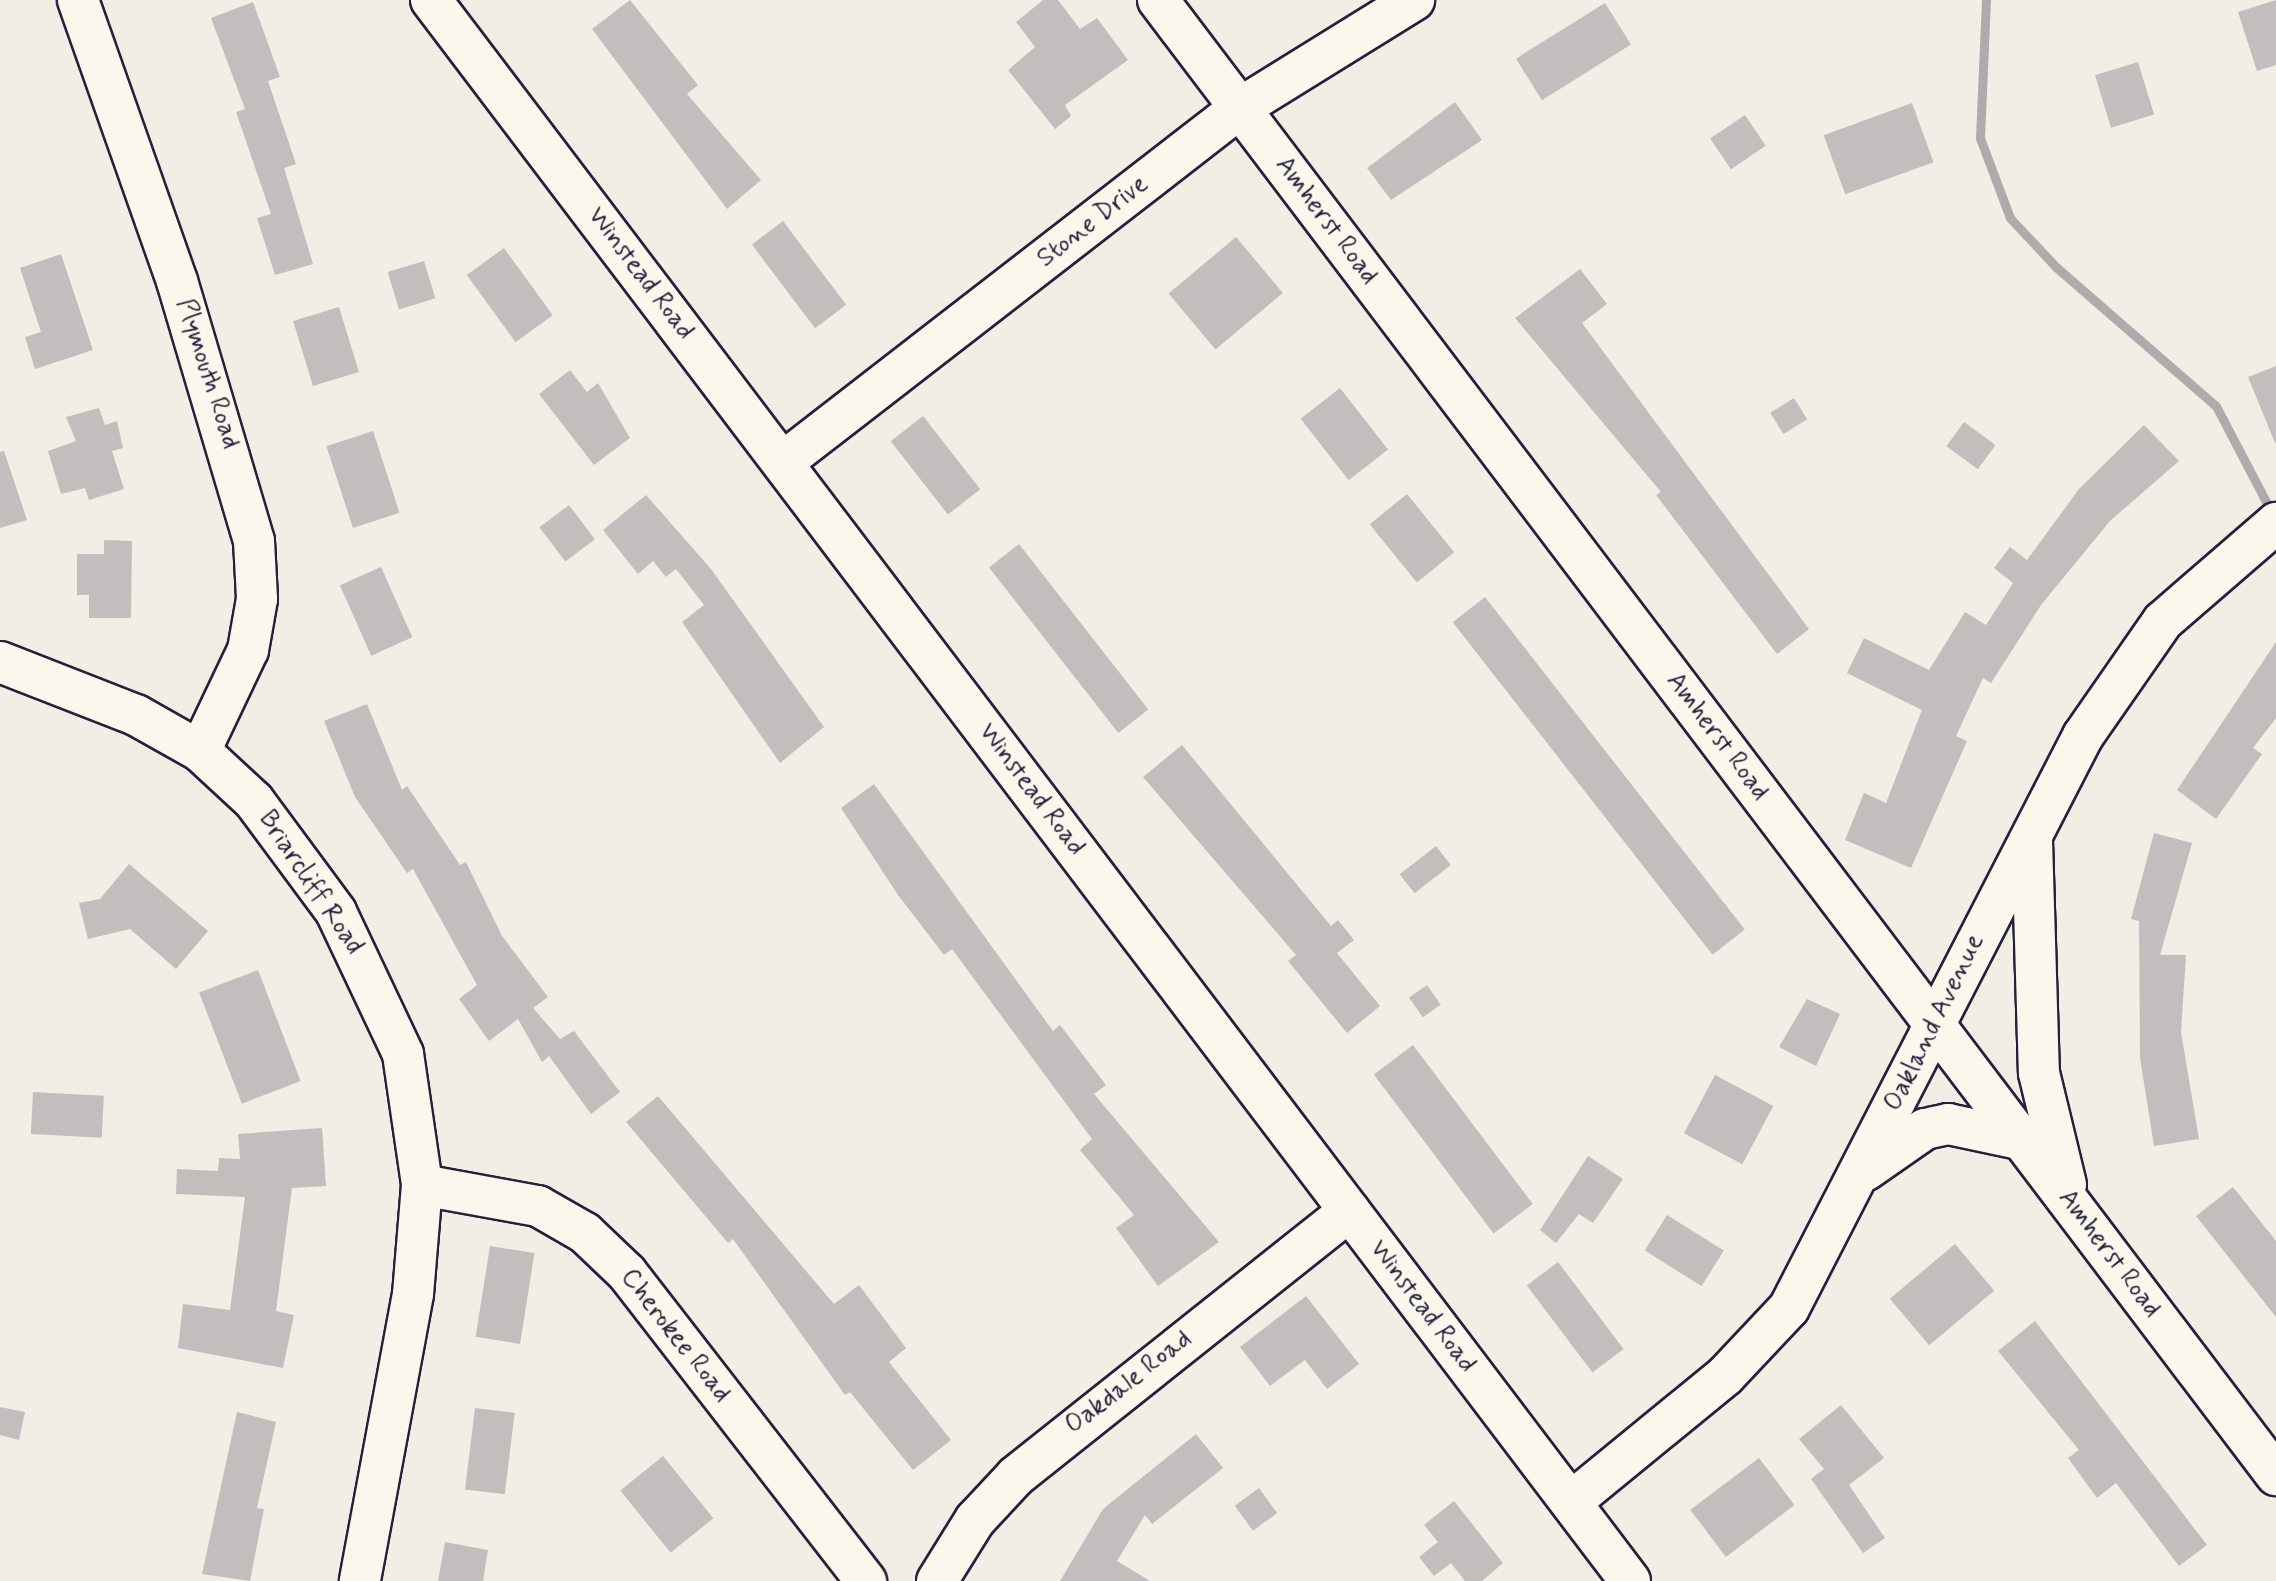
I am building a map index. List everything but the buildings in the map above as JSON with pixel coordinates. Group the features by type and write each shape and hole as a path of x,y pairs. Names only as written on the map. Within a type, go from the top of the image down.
{"street":[{"name":"Plymouth Road","path":"78,0 177,281 254,541 257,599 248,650 200,751"},
{"name":"Winstead Road","path":"431,0 1630,1581"},
{"name":"Amherst Road","path":"1158,0 2276,1475"},
{"name":"Stone Drive","path":"783,462 1240,108 1414,0"},
{"name":"Oakland Avenue","path":"1571,1502 1715,1385 1789,1308 2083,736 2163,621 2276,523"},
{"name":"Briarcliff Road","path":"0,662 75,687 200,751 301,860 373,979 403,1054 422,1185 413,1294 360,1581"},
{"path":"2034,827 2039,1073 2074,1207"},
{"path":"1860,1174 1925,1129 1948,1124 2023,1140"},
{"name":"Cherokee Road","path":"422,1185 538,1206 585,1233 627,1273 866,1581"},
{"name":"Oakdale Road","path":"937,1581 975,1520 1016,1476 1349,1211"}],"waterway":[{"path":"1986,0 1980,138 2010,218 2056,267 2216,406 2272,513"}]}
